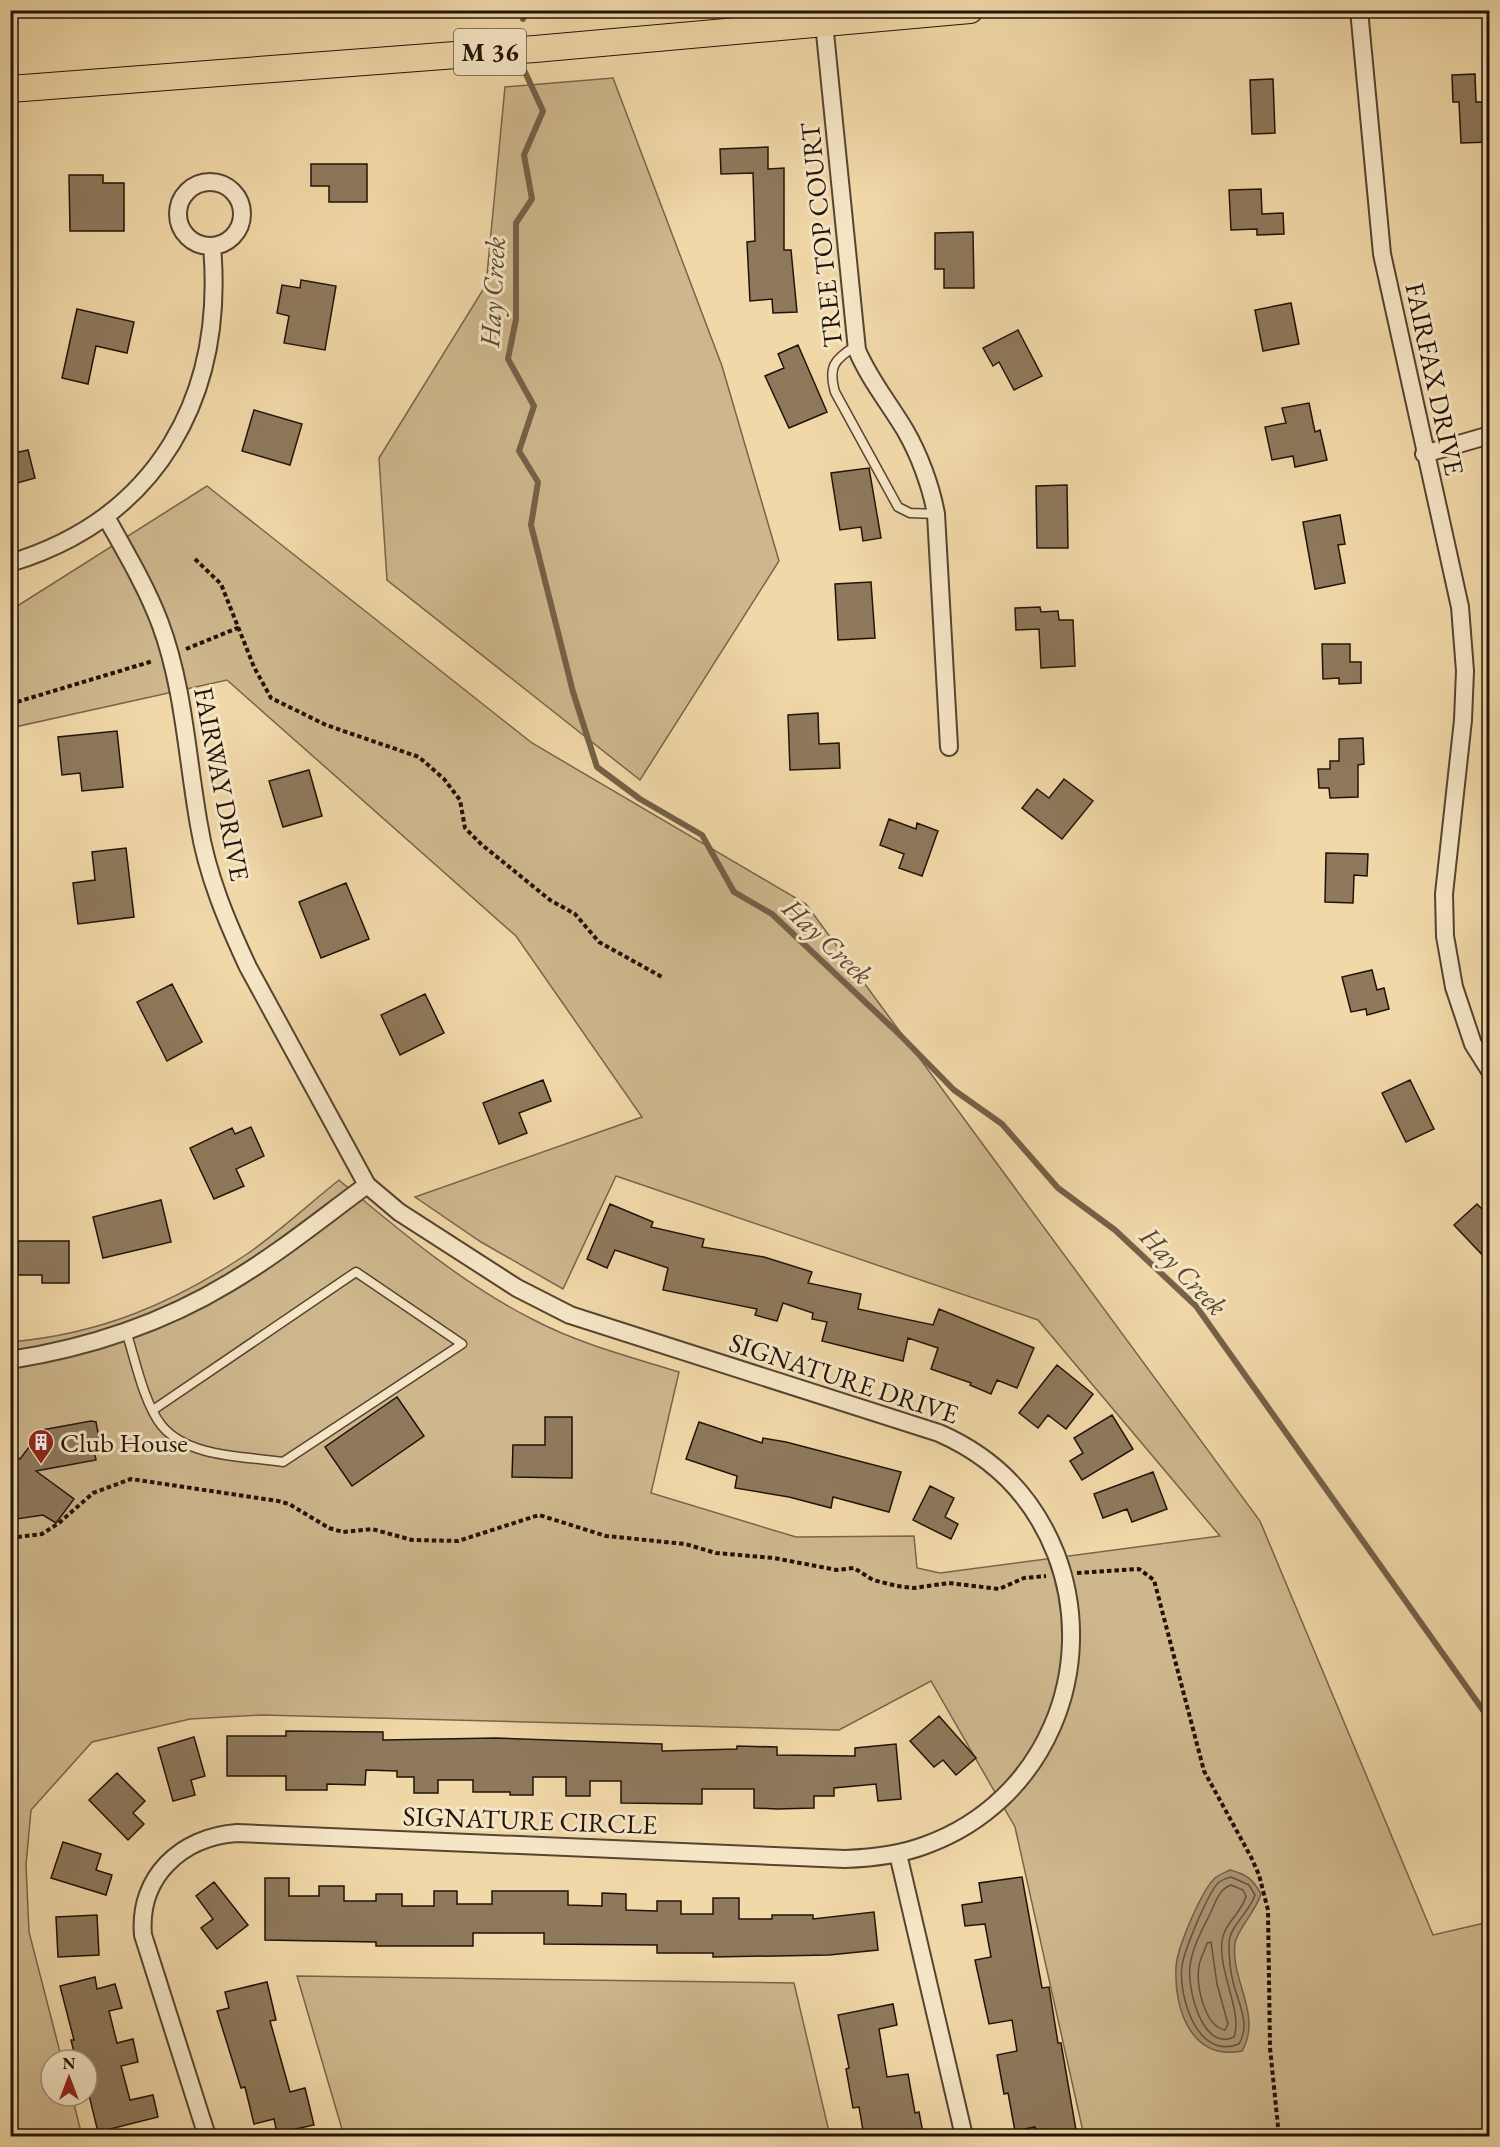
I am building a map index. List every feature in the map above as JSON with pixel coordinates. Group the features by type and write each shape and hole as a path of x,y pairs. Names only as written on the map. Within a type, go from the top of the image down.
{"main road":[{"name":"M 36","path":"10,88 536,49 970,10"}],"street":[{"name":"FAIRFAX DRIVE","path":"1359,10 1382,254 1424,454 1460,607 1465,671 1464,720 1444,894 1445,936 1454,987 1473,1044 1490,1071"},
{"name":"TREE TOP COURT","path":"824,23 856,346 865,369 905,431 926,478 936,513 949,747"},
{"path":"10,563 53,548 105,517 150,476 168,452 196,394 206,364 212,334 214,305 212,246"},
{"path":"1424,454 1490,435"},
{"name":"FAIRWAY DRIVE","path":"105,517 148,596 160,623 170,656 199,827 221,904 248,967 367,1185"},
{"path":"10,1360 71,1348 170,1314 228,1284 260,1264 367,1185"},
{"name":"SIGNATURE DRIVE","path":"367,1185 399,1212 468,1257 517,1288 570,1315 939,1433 981,1454 1015,1485 1043,1526 1063,1574 1073,1634 1069,1678 1059,1712 1038,1753 1013,1786 974,1821 928,1845 898,1854"},
{"name":"SIGNATURE CIRCLE","path":"207,2136 147,1952 142,1921 148,1893 160,1870 180,1851 208,1837 237,1833 845,1859 898,1854"},
{"path":"898,1854 964,2136"}],"lane":[{"path":"856,346 842,354 833,365 831,379 836,392 898,507 910,513 936,513"},
{"path":"126,1331 153,1410 170,1433 185,1443 202,1449 283,1462 462,1344 356,1272 153,1410"}],"path":[{"path":"195,559 221,584 254,667 271,698 326,725 419,757 444,779 460,800 465,828 481,844 550,900 575,914 599,942 663,977"},
{"path":"10,704 170,656 240,627"},
{"path":"10,1538 42,1534 59,1523 93,1493 131,1479 278,1501 290,1504 329,1528 343,1532 372,1529 412,1539 458,1541 539,1515 606,1536 685,1544 716,1553 774,1558 837,1570 854,1568 873,1580 914,1588 949,1583 999,1589 1024,1578 1139,1569 1154,1580 1204,1771 1251,1857 1259,1875 1268,1910 1270,2048 1279,2136"}],"shaded area":[{"path":"613,78 722,366 779,561 640,780 387,580 379,458 486,285 505,87"},
{"path":"207,486 532,743 806,904 1260,1521 1433,1935 1489,1922 1489,2136 1084,2136 1015,1827 931,1681 839,1730 262,1715 190,1719 92,1742 31,1810 26,1865 29,1932 59,2048 39,2048 39,2108 75,2108 82,2136 11,2136 11,1342 75,1332 105,1324 163,1302 247,1254 339,1180 431,1255 506,1305 567,1335 679,1372 651,1493 796,1537 914,1536 917,1568 940,1573 1220,1536 1038,1320 616,1176 563,1289 481,1242 415,1197 642,1117 516,936 227,680 15,727 11,739 11,610"},
{"path":"297,1976 794,1983 830,2136 344,2136"}],"water":[{"path":"1230,1870 1248,1878 1261,1894 1235,1943 1237,1970 1248,2011 1248,2038 1242,2051 1225,2052 1210,2048 1190,2029 1178,2000 1176,1968 1185,1935 1196,1908 1215,1878"}],"building":[{"path":"1475,74 1476,102 1490,102 1490,142 1461,143 1459,102 1453,102 1452,75"},
{"path":"1273,79 1275,133 1252,134 1250,80"},
{"path":"768,147 768,169 784,168 784,250 791,250 797,312 773,313 772,299 750,301 747,242 755,241 753,173 721,174 720,149"},
{"path":"311,164 367,164 367,202 329,202 329,186 311,186"},
{"path":"69,175 103,175 103,183 124,183 124,231 70,231"},
{"path":"1261,189 1262,214 1283,213 1284,234 1257,235 1257,229 1231,230 1229,190"},
{"path":"973,232 974,288 944,288 944,269 935,269 935,233"},
{"path":"301,280 336,286 325,350 284,343 289,316 277,313 282,285 300,288"},
{"path":"1291,303 1299,344 1263,351 1255,310"},
{"path":"77,309 134,322 127,353 96,346 88,384 62,378"},
{"path":"1018,330 1042,376 1014,390 999,362 993,366 983,348"},
{"path":"798,345 827,412 789,428 765,376 784,368 778,354"},
{"path":"1309,403 1315,432 1320,430 1327,460 1295,467 1293,456 1272,460 1265,427 1286,423 1282,408"},
{"path":"254,410 302,424 290,465 242,451"},
{"path":"28,450 35,478 10,485 10,454"},
{"path":"869,468 881,538 863,541 861,527 840,530 831,473"},
{"path":"1067,485 1068,548 1037,548 1036,486"},
{"path":"1340,515 1345,544 1338,545 1345,583 1315,589 1303,522"},
{"path":"871,582 875,638 838,640 835,584"},
{"path":"1040,607 1041,612 1058,611 1059,620 1073,620 1075,666 1041,668 1039,629 1016,630 1015,608"},
{"path":"1322,644 1350,644 1350,662 1361,662 1361,683 1339,684 1339,678 1323,679"},
{"path":"818,713 819,744 839,743 840,768 790,770 788,715"},
{"path":"117,731 123,787 82,791 80,773 62,775 58,737"},
{"path":"1363,738 1364,764 1358,765 1358,797 1330,798 1329,788 1319,788 1318,769 1330,769 1330,761 1339,761 1339,739"},
{"path":"309,770 322,816 283,827 269,781"},
{"path":"1064,779 1093,801 1062,839 1022,808 1037,789 1049,798"},
{"path":"889,819 916,829 917,823 938,831 922,876 899,868 904,854 880,845"},
{"path":"126,848 134,917 78,924 73,883 95,880 92,852"},
{"path":"1326,853 1368,854 1367,876 1354,875 1353,903 1325,902"},
{"path":"346,883 369,939 321,958 299,902"},
{"path":"1372,970 1377,990 1384,988 1389,1009 1367,1015 1366,1009 1351,1012 1342,977"},
{"path":"172,984 202,1042 167,1061 137,1002"},
{"path":"425,994 444,1033 400,1055 381,1015"},
{"path":"543,1080 551,1101 519,1113 527,1133 499,1144 483,1103"},
{"path":"1410,1080 1434,1129 1406,1142 1382,1093"},
{"path":"251,1127 264,1156 236,1169 244,1186 214,1199 190,1148 232,1128 235,1134"},
{"path":"161,1200 171,1242 103,1258 93,1217"},
{"path":"610,1204 653,1222 651,1227 704,1239 702,1247 764,1257 812,1272 808,1283 861,1294 858,1309 933,1325 939,1309 1034,1348 1017,1388 997,1380 991,1394 970,1385 971,1383 931,1369 938,1348 908,1338 903,1361 822,1341 827,1322 812,1319 813,1313 783,1303 777,1321 755,1315 757,1309 663,1290 668,1268 615,1250 607,1268 587,1259"},
{"path":"1477,1204 1490,1217 1490,1263 1454,1225"},
{"path":"18,1241 69,1241 69,1283 42,1283 42,1275 18,1275"},
{"path":"1057,1365 1093,1394 1066,1429 1048,1415 1038,1428 1019,1413"},
{"path":"397,1397 424,1436 352,1486 325,1447"},
{"path":"1112,1415 1133,1449 1082,1480 1070,1461 1083,1453 1074,1438"},
{"path":"545,1417 572,1417 572,1478 512,1477 513,1445 545,1445"},
{"name":"Club House","path":"96,1422 101,1449 94,1450 96,1460 36,1471 74,1499 56,1523 43,1515 10,1520 10,1452 20,1459 42,1430"},
{"path":"699,1422 762,1443 763,1438 786,1442 901,1472 889,1512 833,1497 831,1508 789,1497 735,1488 737,1476 686,1459"},
{"path":"1153,1472 1167,1509 1132,1522 1127,1509 1103,1518 1094,1494"},
{"path":"930,1486 954,1498 945,1517 958,1524 951,1539 913,1520"},
{"path":"939,1716 976,1758 956,1775 943,1760 934,1767 910,1741"},
{"path":"286,1731 383,1732 383,1740 496,1738 662,1744 662,1751 737,1749 737,1746 777,1747 777,1755 855,1756 855,1748 896,1744 901,1799 878,1801 876,1784 834,1788 834,1796 814,1796 814,1808 777,1809 754,1808 754,1789 702,1789 702,1804 621,1803 621,1781 590,1781 590,1796 566,1796 566,1777 533,1777 533,1795 510,1795 510,1792 473,1792 473,1780 438,1780 438,1793 414,1793 414,1777 397,1777 397,1771 366,1770 365,1785 327,1784 327,1790 286,1790 286,1776 227,1776 227,1736 286,1736"},
{"path":"194,1737 205,1776 191,1780 195,1795 173,1801 158,1748"},
{"path":"117,1773 145,1801 133,1813 144,1824 128,1840 89,1800"},
{"path":"63,1842 101,1854 96,1870 112,1875 106,1895 51,1878"},
{"path":"1022,1877 1042,1988 1049,1987 1058,2043 1061,2043 1077,2136 1037,2136 1035,2127 1015,2131 1008,2093 1004,2094 997,2055 1017,2051 1012,2020 989,2024 975,1960 991,1957 985,1924 965,1926 962,1905 982,1902 979,1883"},
{"path":"265,1878 289,1878 289,1896 319,1896 319,1886 344,1886 344,1901 376,1901 376,1894 402,1894 402,1906 434,1906 434,1891 457,1891 457,1904 492,1904 492,1891 568,1891 568,1905 602,1906 602,1893 626,1894 626,1910 657,1911 657,1901 681,1901 681,1914 713,1914 713,1898 739,1898 739,1919 772,1919 772,1915 813,1915 813,1919 874,1912 878,1950 829,1955 713,1957 713,1953 657,1953 657,1945 544,1944 544,1933 473,1933 473,1946 376,1946 376,1942 265,1940"},
{"path":"214,1882 248,1925 217,1949 201,1928 213,1919 196,1896"},
{"path":"97,1915 99,1955 58,1957 56,1917"},
{"path":"95,1977 97,1989 115,1984 122,2008 109,2011 117,2043 133,2039 138,2062 121,2066 130,2100 153,2095 158,2117 98,2132 92,2108 99,2108 99,2048 73,2048 71,2040 74,2040 60,1986"},
{"path":"267,1982 276,2020 270,2021 290,2092 305,2088 314,2125 277,2133 274,2119 254,2124 245,2087 241,2088 217,2011 229,2008 225,1992"},
{"path":"893,2004 897,2025 879,2029 887,2077 908,2074 915,2113 919,2112 923,2133 905,2136 864,2136 859,2107 853,2108 846,2069 849,2068 838,2015"}],"waterway":[{"name":"Hay Creek","path":"523,19 525,10"},
{"name":"Hay Creek","path":"525,72 543,111 524,155 532,199 516,223 516,319 508,359 534,406 519,451 538,482 531,525 573,692 597,767 640,799 702,835 734,892 772,914 898,1033 954,1090 1002,1124 1058,1188 1115,1230 1196,1306 1490,1720"}],"place":[{"name":"Club House","path":"41,1465"}]}
